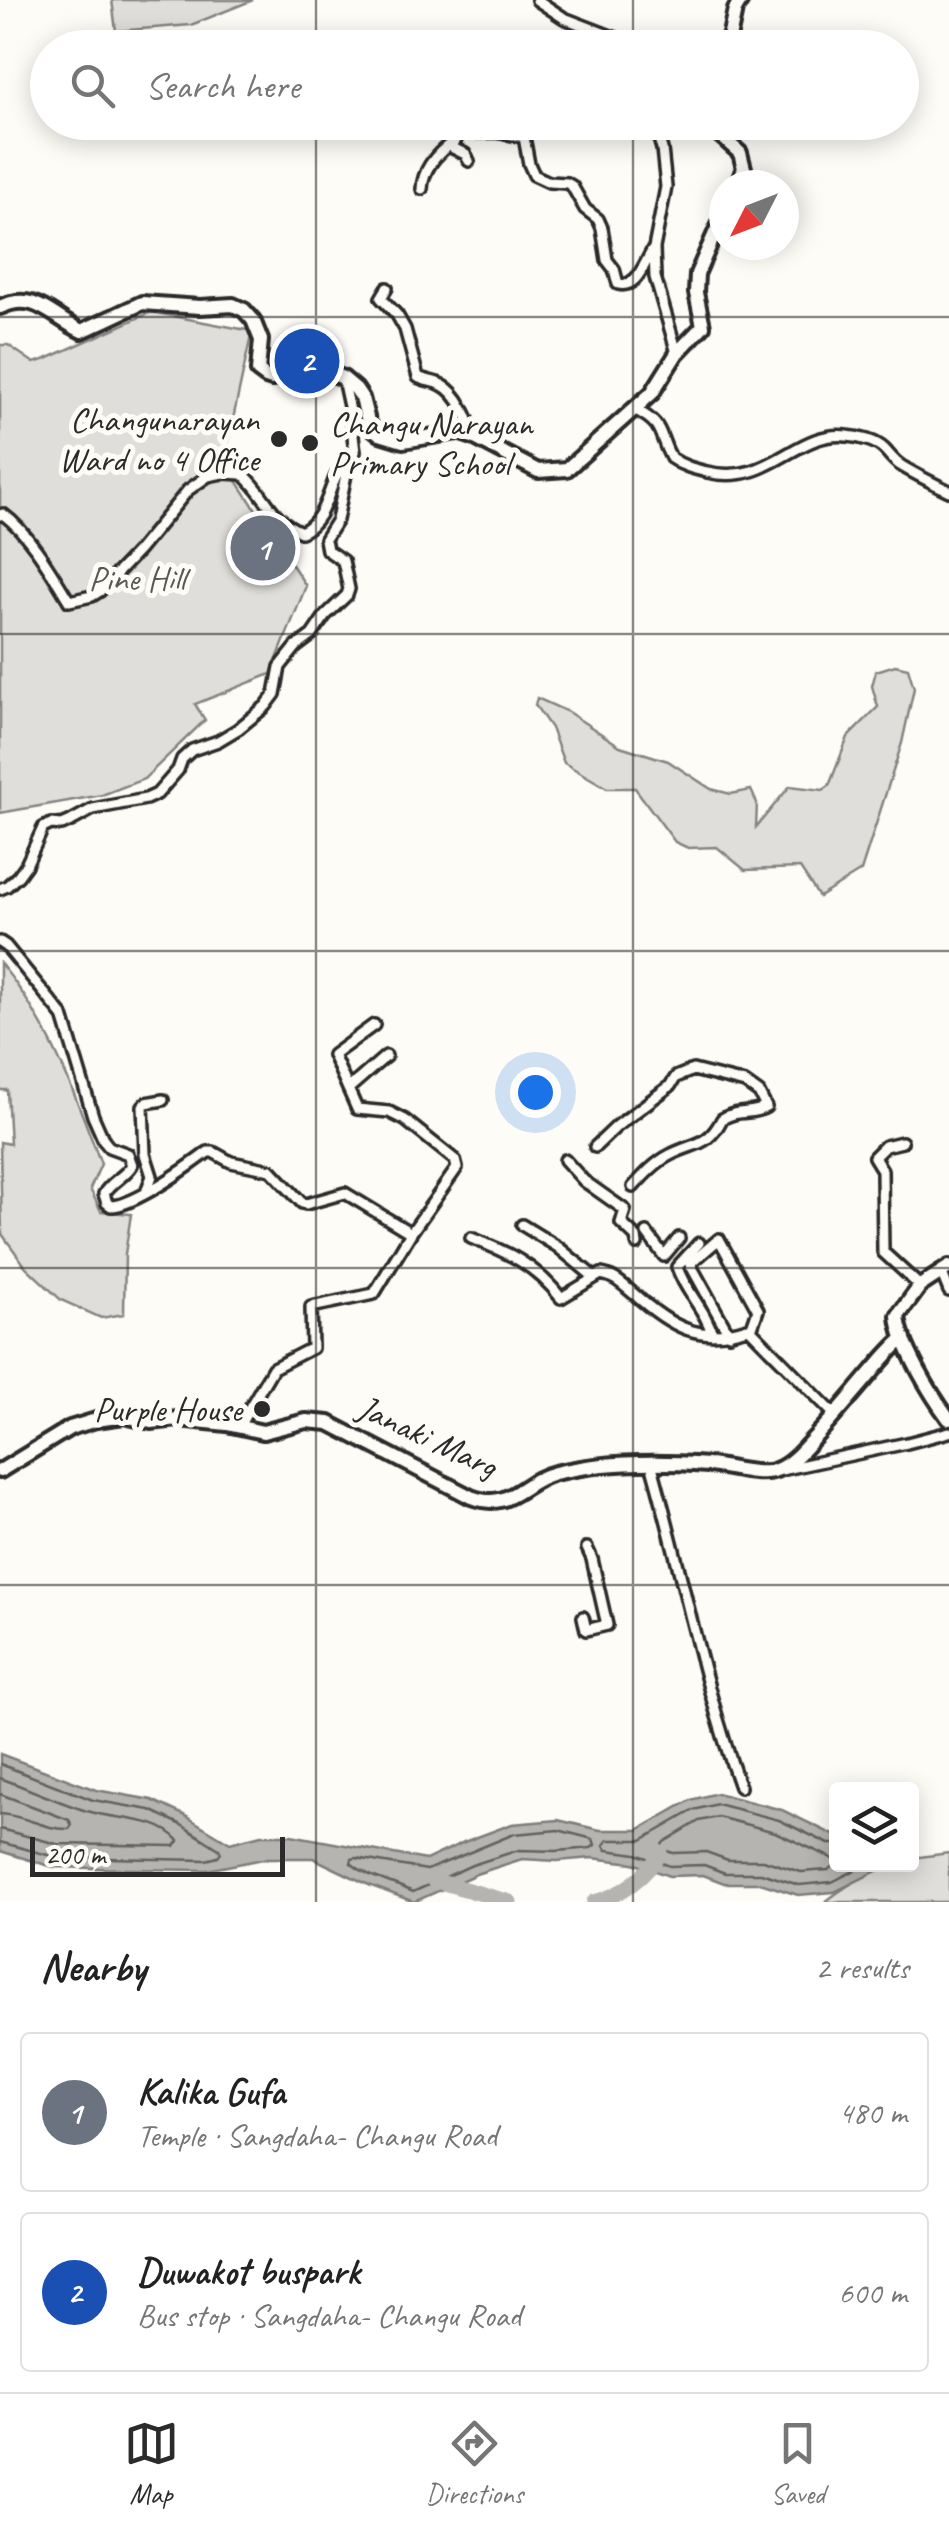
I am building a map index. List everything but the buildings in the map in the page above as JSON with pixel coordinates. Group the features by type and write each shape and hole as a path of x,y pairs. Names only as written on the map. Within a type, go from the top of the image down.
{"street":[{"path":"537,0 564,18 595,30"},
{"path":"730,30 741,0"},
{"path":"524,140 534,174 549,182 572,186 585,209 598,219 607,260 618,284 626,286 639,274 654,248"},
{"path":"659,140 666,188 654,248 655,276 677,353"},
{"path":"725,140 740,153 743,170"},
{"path":"454,141 453,148 465,154 469,162"},
{"path":"422,189 429,166 439,151 454,141"},
{"path":"0,307 28,302 82,332 142,303 234,305 254,320 261,340 258,371 266,377 321,369 356,389 369,425 380,434 403,441 458,432 538,471 560,471 574,464 636,410 652,393 677,353 703,326 696,293 697,274 709,247"},
{"path":"386,288 382,298 405,329 418,377 452,392 473,437"},
{"path":"0,515 12,520 44,559 69,601 100,591 188,490 208,476 243,474 273,514 301,532 309,528 324,507 334,479 354,452 342,378"},
{"path":"636,410 660,429 671,458 712,474 748,473 815,440 848,436 874,442 900,465 949,491"},
{"path":"0,889 8,886 26,866 43,828 62,825 93,809 146,800 157,794 192,750 228,736 276,694 280,667 349,589 343,561 326,550 325,539 337,520 349,459"},
{"path":"0,942 62,1016 104,1141 131,1159 130,1170 106,1189 104,1199 111,1206 146,1192 213,1152 230,1162 271,1170 302,1203 345,1194 411,1233"},
{"path":"239,1426 273,1368 312,1348 311,1307 374,1294 457,1168 455,1160 405,1120 389,1112 357,1109 333,1054 374,1024"},
{"path":"348,1089 386,1056"},
{"path":"594,1147 676,1077 693,1070 745,1083 760,1093 766,1107 755,1113 742,1110 722,1118 703,1143 668,1155 633,1186"},
{"path":"146,1192 152,1176 146,1154 143,1106 163,1100"},
{"path":"902,1142 885,1146 874,1158 882,1170 883,1252 920,1286"},
{"path":"565,1160 584,1181 621,1205 625,1210 621,1223 636,1236 636,1244"},
{"path":"522,1225 558,1247 594,1277"},
{"path":"647,1233 664,1256 679,1238"},
{"path":"471,1238 522,1260 543,1276 561,1298 601,1274 616,1278 661,1318 693,1333 729,1334 748,1328 836,1416"},
{"path":"729,1334 690,1264 719,1239 758,1310 751,1330"},
{"path":"699,1243 677,1267 712,1334"},
{"path":"948,1415 934,1398 904,1338 898,1316 920,1286 945,1269 949,1291"},
{"path":"776,1470 801,1452 836,1416 904,1338"},
{"name":"Janaki Marg","path":"0,1472 70,1428 124,1416 151,1422 178,1420 239,1426 263,1432 306,1420 329,1423 488,1503 524,1490 548,1475 594,1466 651,1463 776,1470"},
{"path":"776,1470 949,1432"},
{"path":"651,1463 720,1732 740,1787"},
{"path":"583,1617 586,1630 606,1625 587,1548"}],"green space":[{"path":"112,0 253,0 191,25 116,30"},
{"name":"Pine Hill","path":"151,312 252,331 224,461 306,586 271,674 195,704 205,720 144,779 102,795 0,813 0,345 8,345 34,363"},
{"path":"895,665 908,668 914,688 902,743 861,871 819,897 800,868 745,870 717,847 688,848 675,842 635,788 607,788 564,763 551,728 535,705 537,698 568,712 620,746 668,761 711,789 731,794 751,790 757,803 756,827 790,786 823,790 829,786 848,737 878,707 872,686 876,671"},
{"path":"0,963 33,1009 71,1085 101,1164 90,1189 101,1211 131,1214 125,1254 124,1314 101,1318 61,1300 26,1267 2,1234 0,1142 10,1144 7,1090 0,1090"},
{"path":"949,1853 949,1902 825,1902 874,1872 919,1872 919,1857"}],"water":[{"path":"0,1754 96,1790 152,1800 230,1843 261,1835 291,1835 426,1860 512,1824 558,1820 600,1830 638,1830 691,1800 717,1793 782,1810 829,1833 829,1872 875,1872 834,1892 798,1895 760,1883 724,1883 703,1875 669,1876 633,1863 592,1858 522,1859 476,1874 414,1902 313,1858 268,1858 207,1870 53,1867 0,1851"}],"waterway":[{"path":"594,1902 632,1884 660,1852"},
{"path":"433,1880 510,1902"}],"place":[{"name":"Duwakot buspark","path":"307,361"},
{"name":"Changunarayan Ward no 4 Office","path":"279,439"},
{"name":"Changu Narayan Primary School","path":"310,443"},
{"name":"Kalika Gufa","path":"263,548"},
{"name":"Purple House","path":"262,1409"}]}
